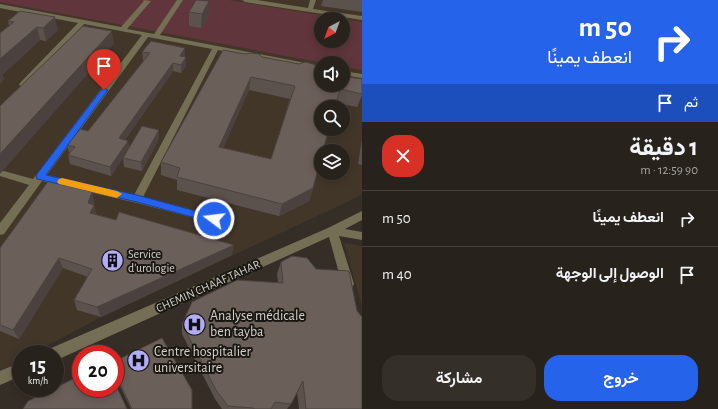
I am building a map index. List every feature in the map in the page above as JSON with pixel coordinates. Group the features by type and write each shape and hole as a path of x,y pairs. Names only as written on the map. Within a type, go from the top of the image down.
{"street":[{"path":"122,30 148,1 146,0"},
{"path":"156,36 180,0"},
{"path":"245,0 362,18"},
{"path":"310,10 313,0"},
{"path":"0,6 314,67"},
{"path":"22,19 29,12"},
{"path":"16,91 77,29 82,22"},
{"path":"0,231 146,34"},
{"path":"137,199 216,48"},
{"path":"350,73 362,76"},
{"path":"2,173 137,199 229,224"},
{"name":"CHEMIN CHAAF TAHAR","path":"64,350 332,231 362,215"},
{"path":"351,297 332,231 362,236"},
{"path":"0,378 12,372"}],"shaded area":[{"path":"0,0 362,0 362,195 101,317 49,345 12,345 12,365 0,372"},
{"path":"0,0 229,0 314,14 314,48 350,48 350,20 362,22 362,70 350,68 350,56 314,56 314,61 0,2"},
{"path":"344,243 362,246 362,306"}],"building":[{"path":"196,0 209,1 202,14 189,12"},
{"path":"20,11 55,17 43,28 37,27 0,59 0,33 14,22 8,21"},
{"path":"83,26 112,31 0,154 0,106"},
{"path":"151,41 185,48 180,56 186,57 181,65 173,63 119,138 128,141 110,167 68,155 75,147 67,145 80,129 88,131 150,53 142,52"},
{"path":"223,50 245,54 259,54 262,57 299,64 305,62 313,64 314,92 339,92 337,100 314,100 314,136 327,136 325,144 314,144 314,180 315,180 313,188 282,204 177,177 180,168 161,162","holes":["251,77 295,86 271,159 219,147"]},
{"path":"350,77 362,79 362,94 350,91"},
{"path":"142,126 159,130 141,162 123,158"},
{"name":"Service d'urologie","path":"49,180 92,192 88,203 94,205 90,213 116,220 119,212 234,245 97,307 74,300 92,269 59,258 13,330 0,325 0,248"},
{"path":"292,256 307,258 316,269 349,271 357,311 362,317 362,409 306,409 303,381 291,404 275,402 271,409 228,406 216,390 182,324 192,302 237,280 283,283 281,262"},
{"path":"162,338 192,390 192,409 132,409 124,392 124,357"},
{"path":"72,379 72,397 121,397 127,409 23,409 28,401 36,397 64,397 64,383"}],"slow traffic":[{"path":"62,182 117,194"}],"place":[{"name":"Service d'urologie","path":"112,261"},
{"name":"Analyse médicale ben tayba","path":"195,324"},
{"name":"Centre hospitalier universitaire","path":"139,360"}],"route":[{"path":"104,90 40,177 137,199 214,219"}]}
